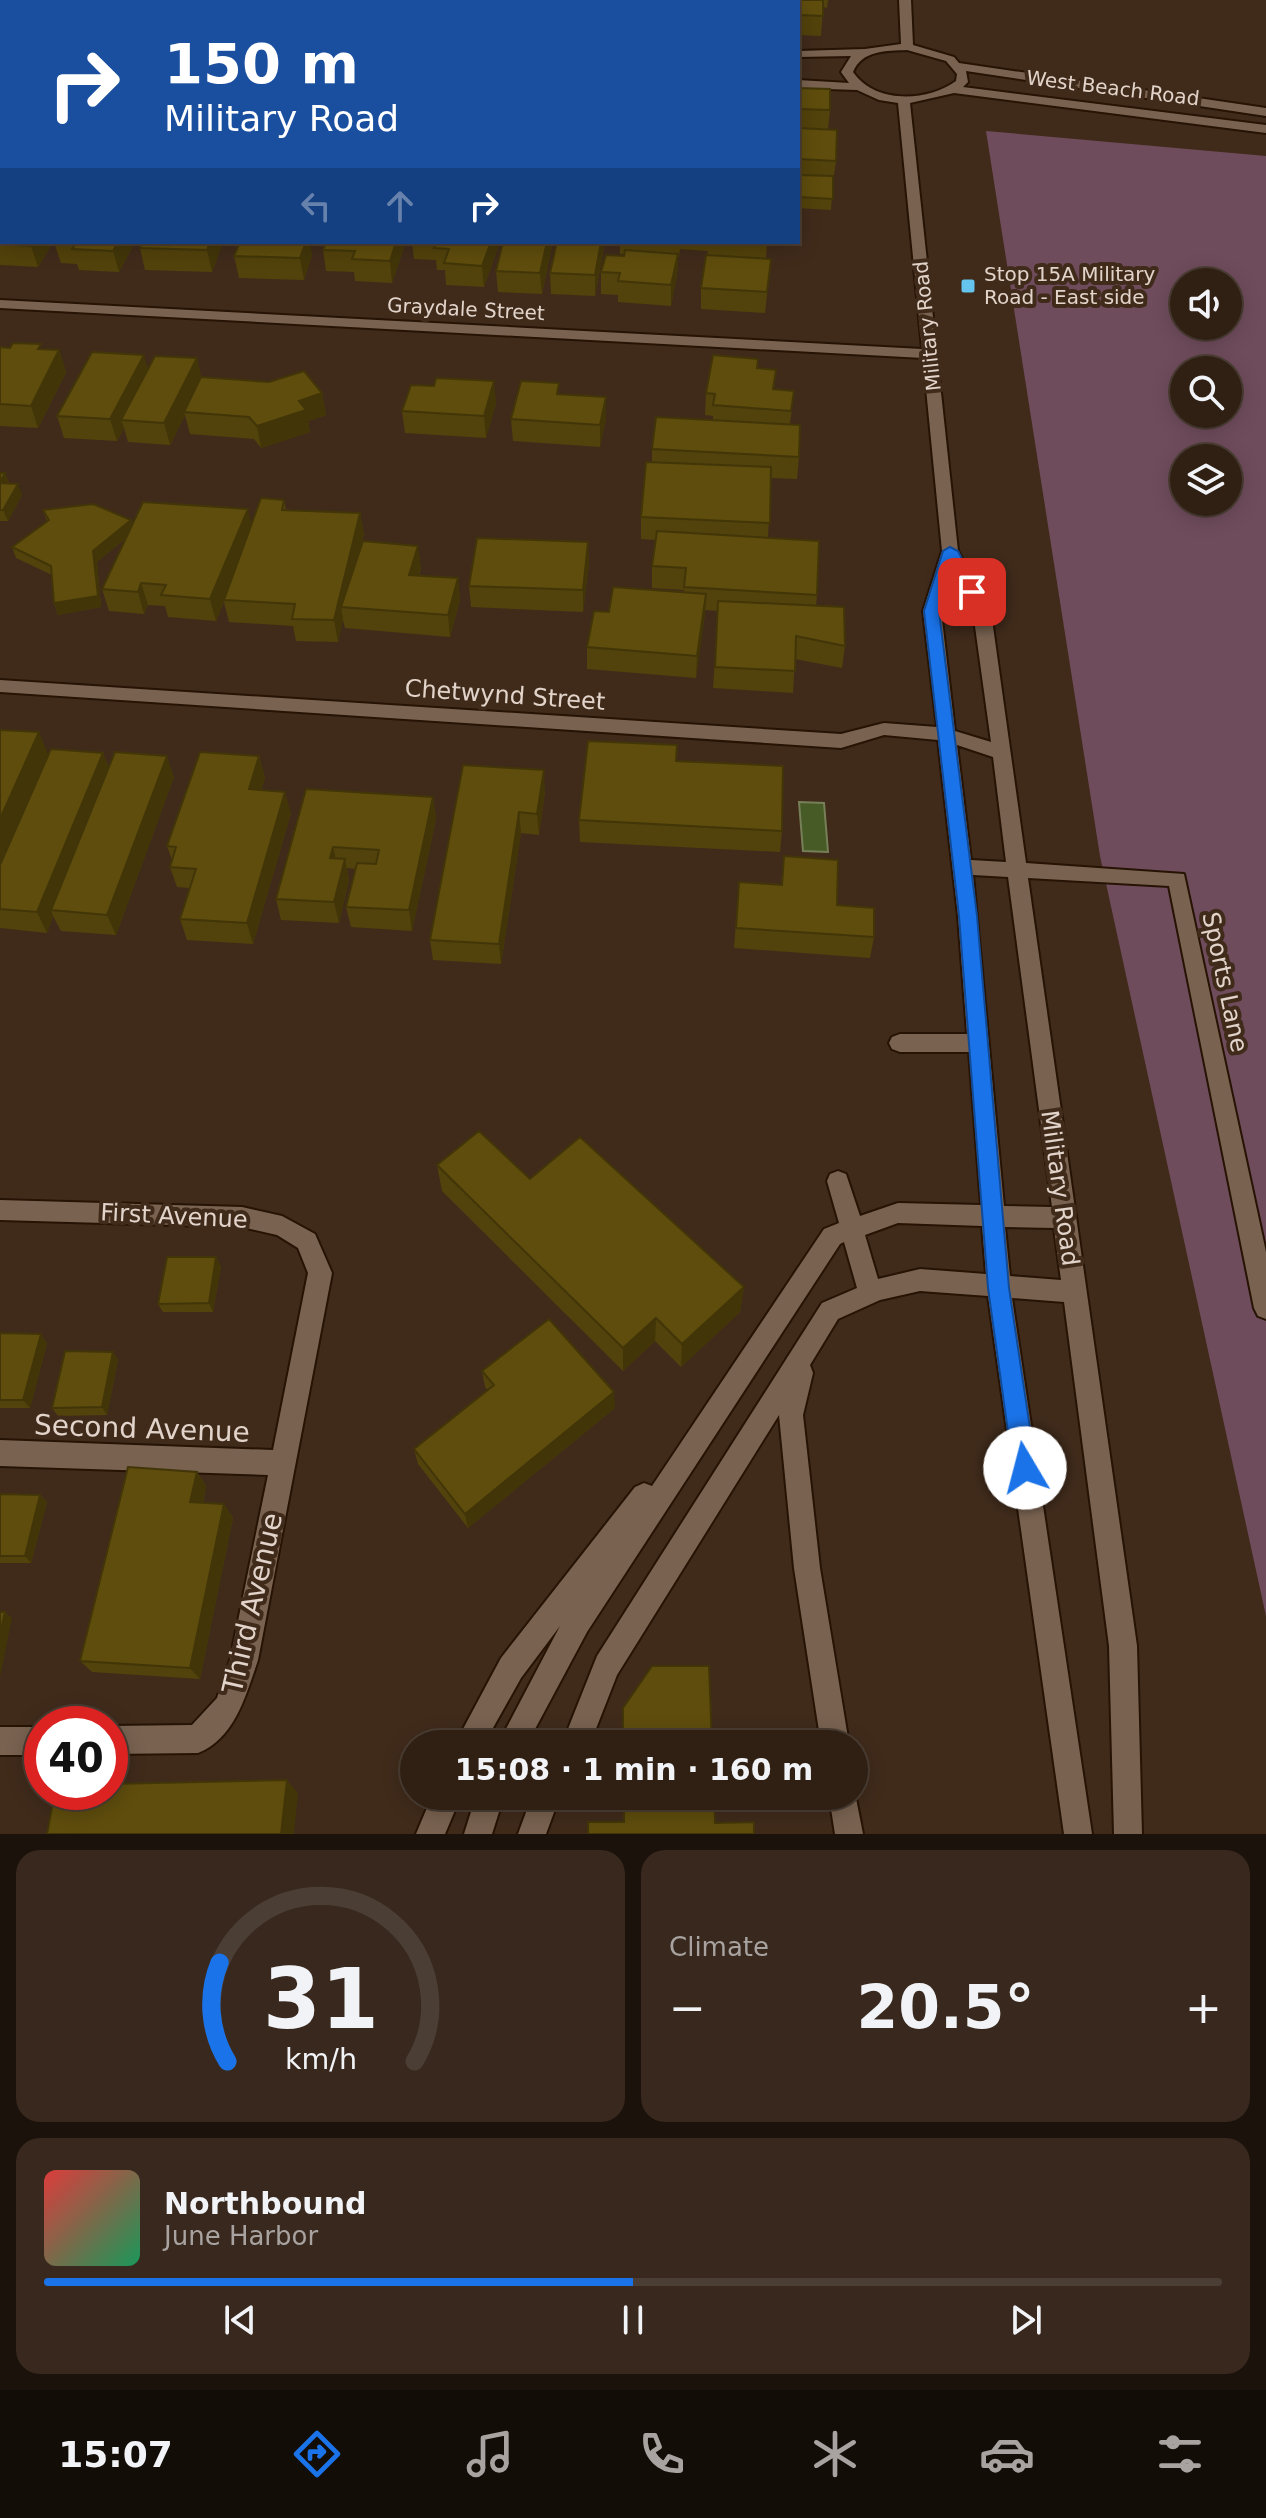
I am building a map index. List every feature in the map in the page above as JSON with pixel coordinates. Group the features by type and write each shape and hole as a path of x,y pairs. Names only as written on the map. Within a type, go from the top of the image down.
{"street":[{"path":"800,54 907,47 905,0"},
{"name":"West Beach Road","path":"907,47 938,53 959,66 1266,112"},
{"path":"859,87 847,72 855,57 866,52"},
{"path":"955,90 962,82 963,74 959,66"},
{"path":"800,84 859,87 904,100"},
{"name":"West Beach Road","path":"904,100 933,98 955,90 1266,129"},
{"name":"Military Road","path":"904,100 950,551 982,612 1123,1646 1128,1834"},
{"name":"Graydale Street","path":"0,304 930,354"},
{"name":"Military Road","path":"950,551 932,611 979,1043 999,1288 1078,1834"},
{"name":"Chetwynd Street","path":"0,686 841,741 883,729 944,733 1002,753"},
{"name":"Sports Lane","path":"961,867 1177,879 1266,1308"},
{"path":"900,1043 979,1043"},
{"path":"838,1181 870,1292"},
{"name":"First Avenue","path":"0,1210 242,1217 282,1226 307,1241 320,1273 283,1463"},
{"path":"519,1730 577,1622 832,1236 898,1213 1065,1218"},
{"path":"577,1730 607,1666 830,1311 870,1292 920,1280 1074,1292"},
{"path":"806,1353 791,1415 807,1568 833,1730"},
{"path":"477,1730 511,1668 734,1381"},
{"name":"Second Avenue","path":"0,1453 283,1463"},
{"name":"Third Avenue","path":"128,1740 198,1739 228,1707 244,1660 283,1463"},
{"path":"582,1730 607,1666"},
{"path":"0,1741 24,1741"},
{"path":"430,1834 441,1810"},
{"path":"478,1834 486,1810"},
{"path":"532,1834 541,1810"},
{"path":"544,1834 552,1810"},
{"path":"845,1810 849,1834"}],"shaded area":[{"path":"986,131 1266,156 1266,1616 1100,856"},
{"path":"799,802 824,803 828,852 803,851"}],"building":[{"path":"800,0 823,0 823,16 800,15"},
{"path":"800,88 830,89 830,110 800,109"},
{"path":"800,128 837,130 836,161 800,159"},
{"path":"800,175 833,176 833,199 800,197"},
{"path":"75,244 117,244 113,251 72,249"},
{"path":"141,244 209,244 207,250 140,248"},
{"path":"239,244 305,244 300,258 234,256"},
{"path":"325,244 395,244 390,261 352,259 355,251 323,250"},
{"path":"436,244 490,244 482,266 444,263 449,249 434,248"},
{"path":"503,244 547,244 540,273 496,271"},
{"path":"557,244 601,244 595,275 550,273"},
{"path":"625,250 678,254 671,285 618,281 620,273 601,272 606,255 624,256"},
{"path":"706,255 771,259 767,292 701,288"},
{"path":"13,343 41,344 38,349 59,350 31,406 0,404 0,347 10,348"},
{"path":"92,352 144,355 110,419 57,416"},
{"path":"713,355 758,359 757,368 776,370 773,389 794,391 791,411 713,405 715,394 706,393"},
{"path":"155,356 197,358 164,423 121,420"},
{"path":"304,371 322,393 299,401 306,410 257,426 249,417 184,412 201,377 269,382"},
{"path":"436,378 494,381 484,416 402,411 411,385 434,386"},
{"path":"521,381 559,383 557,394 606,397 600,425 511,419"},
{"path":"656,417 800,425 799,457 652,449"},
{"path":"646,462 771,467 770,523 641,517"},
{"path":"0,483 18,484 3,510 0,510"},
{"path":"261,498 284,500 282,510 360,513 334,620 292,619 295,604 224,600"},
{"path":"143,502 248,509 210,599 161,595 166,585 141,583 138,592 102,589"},
{"path":"93,504 131,520 93,551 98,596 54,603 51,566 12,547 49,520 43,510"},
{"path":"657,531 819,541 817,595 684,587 686,568 652,566"},
{"path":"477,538 588,542 583,590 469,586"},
{"path":"363,541 418,546 409,575 458,578 448,615 341,607"},
{"path":"613,587 706,594 697,656 587,647 594,611 609,612"},
{"path":"718,601 844,607 845,646 796,636 795,671 715,667"},
{"path":"0,730 39,732 0,819"},
{"path":"588,741 677,745 676,761 783,766 782,831 579,820"},
{"path":"51,749 103,753 37,912 0,909 0,865"},
{"path":"115,752 167,756 107,915 51,910"},
{"path":"200,752 259,756 249,789 285,792 247,923 180,919 196,869 170,867 176,847 167,846"},
{"path":"463,765 544,770 537,814 519,812 499,944 430,940"},
{"path":"306,789 433,797 409,910 346,907 357,863 376,864 379,850 333,847 330,858 345,859 334,902 276,899"},
{"path":"784,856 838,860 837,905 874,908 874,937 736,928 739,882 782,885"},
{"path":"479,1131 530,1179 580,1137 744,1287 682,1344 656,1318 623,1348 437,1165"},
{"path":"167,1257 216,1257 209,1303 158,1304"},
{"path":"549,1319 614,1392 465,1514 414,1449 494,1385 482,1371"},
{"path":"0,1333 41,1334 23,1400 0,1400"},
{"path":"65,1351 113,1352 102,1407 52,1408"},
{"path":"128,1467 197,1472 190,1502 224,1504 190,1668 80,1661"},
{"path":"0,1494 40,1495 25,1556 0,1556"},
{"path":"0,1612 5,1612 0,1634"},
{"path":"652,1666 709,1666 711,1730 623,1730 623,1708"},
{"path":"287,1780 281,1834 47,1834 52,1810 128,1810 128,1784"},
{"path":"624,1810 715,1810 715,1823 754,1822 754,1834 588,1834 588,1822 624,1822"}],"place":[{"name":"Stop 15A Military Road - East side","path":"968,286"}],"route":[{"path":"972,592 950,551 932,611 968,916 999,1288 1025,1468"}]}
